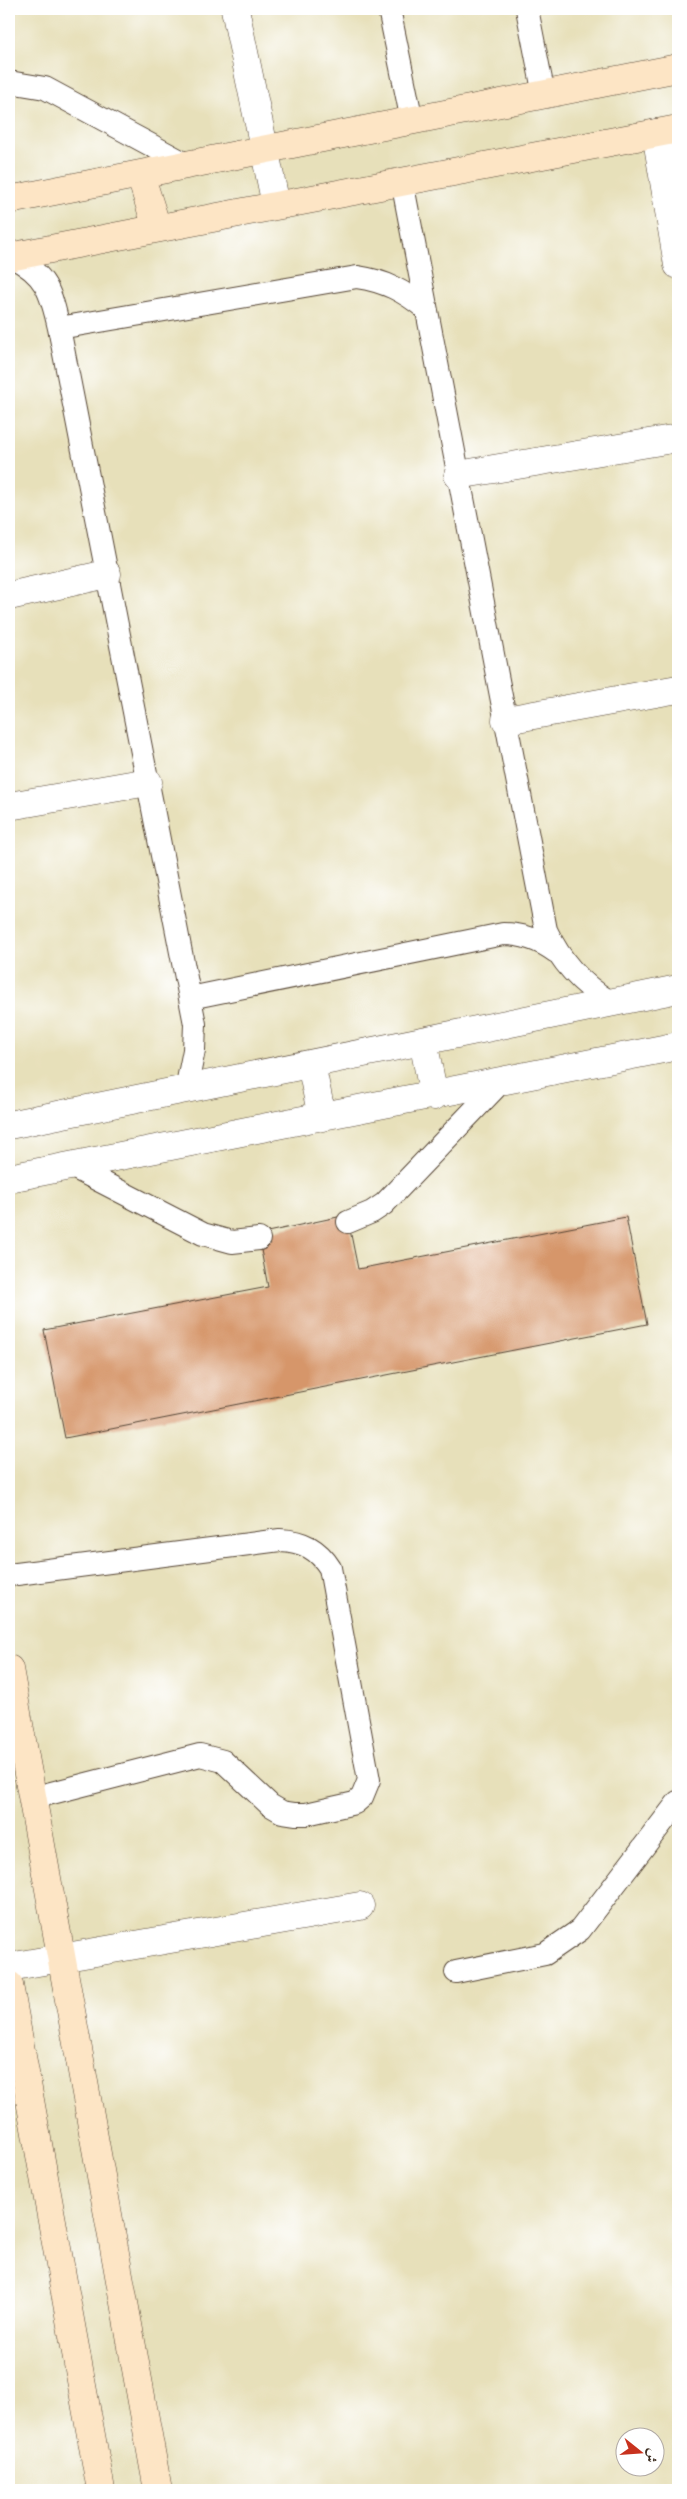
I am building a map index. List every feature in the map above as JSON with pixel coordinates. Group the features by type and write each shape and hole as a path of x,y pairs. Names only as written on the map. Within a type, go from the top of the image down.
{"street":[{"path":"235,9 276,205"},
{"path":"9,200 678,68"},
{"path":"10,257 667,131 678,265"},
{"path":"140,174 157,228"},
{"path":"458,475 678,438"},
{"path":"9,596 107,574"},
{"path":"506,720 678,689"},
{"path":"9,806 148,782"},
{"path":"9,1126 610,1002 678,990"},
{"path":"424,1041 434,1096"},
{"path":"9,1178 500,1083 678,1046"},
{"path":"311,1064 322,1117"},
{"path":"9,1668 158,2490"},
{"path":"9,1967 360,1906"},
{"path":"9,1985 101,2490"}],"lane":[{"path":"389,9 412,121"},
{"path":"527,9 544,95"},
{"path":"9,82 45,88 186,164"},
{"path":"402,181 546,930 556,952 572,973 591,991 610,1002"},
{"path":"10,257 29,265 42,278 50,291 59,328 195,1024 194,1050 186,1090"},
{"path":"59,328 356,277 388,284 408,294 426,309"},
{"path":"190,998 503,934 527,936 543,942 556,952"},
{"path":"348,1222 372,1212 384,1204 500,1083"},
{"path":"69,1165 203,1234 232,1242 259,1239"},
{"path":"9,1575 280,1540 304,1543 323,1558 330,1568 369,1780 362,1797 355,1803 306,1814 295,1814 282,1812 270,1805 224,1760 200,1755 32,1798"},
{"path":"456,1972 545,1954 580,1930 678,1802"}],"building":[{"path":"347,1215 358,1269 626,1217 647,1324 65,1438 44,1330 268,1287 258,1234"}]}
